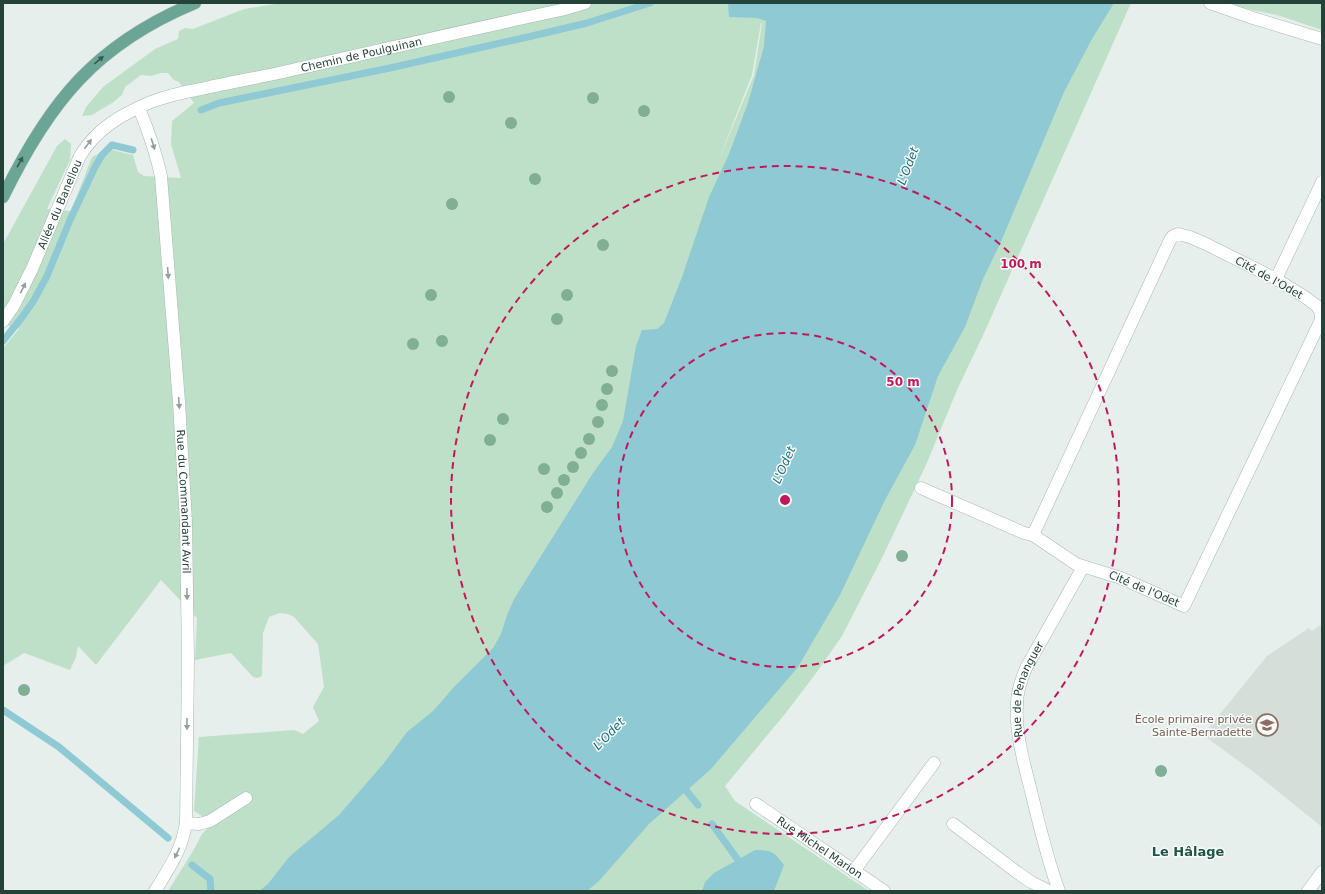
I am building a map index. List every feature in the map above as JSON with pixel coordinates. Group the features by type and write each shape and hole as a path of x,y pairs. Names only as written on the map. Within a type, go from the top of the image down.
{"main road":[{"path":"3,197 36,134 61,100 82,76 112,49 137,32 170,14 195,3"}],"street":[{"name":"Chemin de Poulguinan","path":"139,108 151,102 179,94 561,10 585,3"},
{"path":"1210,3 1322,39"},
{"name":"Allée du Banellou","path":"3,322 30,275 80,156 86,146 96,134 108,124 139,108"},
{"name":"Rue du Commandant Avril","path":"139,108 150,135 161,176 186,522 188,661 186,823 184,837 177,854 155,891"},
{"path":"1276,279 1322,182"},
{"name":"Cité de l'Odet","path":"921,488 1024,533 1033,535 1069,561 1083,567 1105,572 1121,578 1184,606 1321,320 1321,313 1317,306 1276,279 1208,245 1190,237 1178,234 1173,236 1167,245 1033,535"},
{"name":"Rue de Penanguer","path":"1059,891 1039,825 1024,763 1018,730 1017,704 1021,680 1026,668 1083,567"},
{"path":"854,871 934,763"},
{"path":"186,823 199,824 210,821 246,798"},
{"name":"Rue Michel Marion","path":"756,804 884,891"},
{"path":"953,824 1018,873 1031,882 1049,891"},
{"path":"1308,891 1322,872"}],"shaded area":[{"name":"École primaire privée Sainte-Bernadette","path":"1322,624 1322,827 1255,773 1203,735 1267,656 1309,628 1312,631"}],"green space":[{"path":"281,3 910,3 347,891 168,891 202,834 210,826 202,816 194,811 199,737 294,730 303,734 319,721 313,707 324,687 318,644 294,617 288,614 280,613 269,617 263,633 262,676 258,678 253,677 231,653 195,660 197,618 161,580 96,665 78,646 76,657 70,670 24,653 3,666 3,348 19,329 3,324 3,244 57,146 65,139 71,144 70,160 47,209 71,211 92,157 109,149 133,155 138,172 144,176 181,178 171,144 172,121 194,103 179,82 174,80 168,73 161,73 151,76 141,75 125,87 122,95 112,103 92,115 82,116 86,107 103,87 155,49 178,39 179,31 185,28 193,29 244,9","holes":["762,23 754,75 717,164 752,75"]},
{"path":"1035,3 1131,3 985,331 957,390 926,465 882,558 842,636 785,714 725,786 735,801 869,891 525,891"},
{"path":"1227,3 1322,3 1322,30 1277,15 1238,7"}],"water":[{"name":"L'Odet","path":"728,3 1114,3 1092,39 1064,92 1000,244 983,279 965,327 938,376 915,445 885,500 840,595 798,667 711,769 649,824 599,881 587,891 259,891 268,884 289,857 339,815 384,763 407,732 433,711 454,687 493,648 501,634 514,599 593,473 612,447 623,421 636,346 642,330 657,329 664,323 682,277 709,197 729,154 748,103 764,46 766,21 757,18 729,17"},
{"path":"755,850 769,851 778,857 784,865 774,891 702,891 705,882 714,873"}],"waterway":[{"path":"201,110 219,103 390,68 587,23 650,3"},
{"path":"3,341 34,300 47,276 70,220 102,155 112,145 133,150"},
{"path":"3,710 59,747 168,838"},
{"path":"680,783 698,805"},
{"path":"712,824 738,860"},
{"path":"192,865 210,879 211,891"}],"place":[{"name":"École primaire privée Sainte-Bernadette","path":"1267,725"}],"district":[{"name":"Le Hâlage","path":"1188,851"}]}
